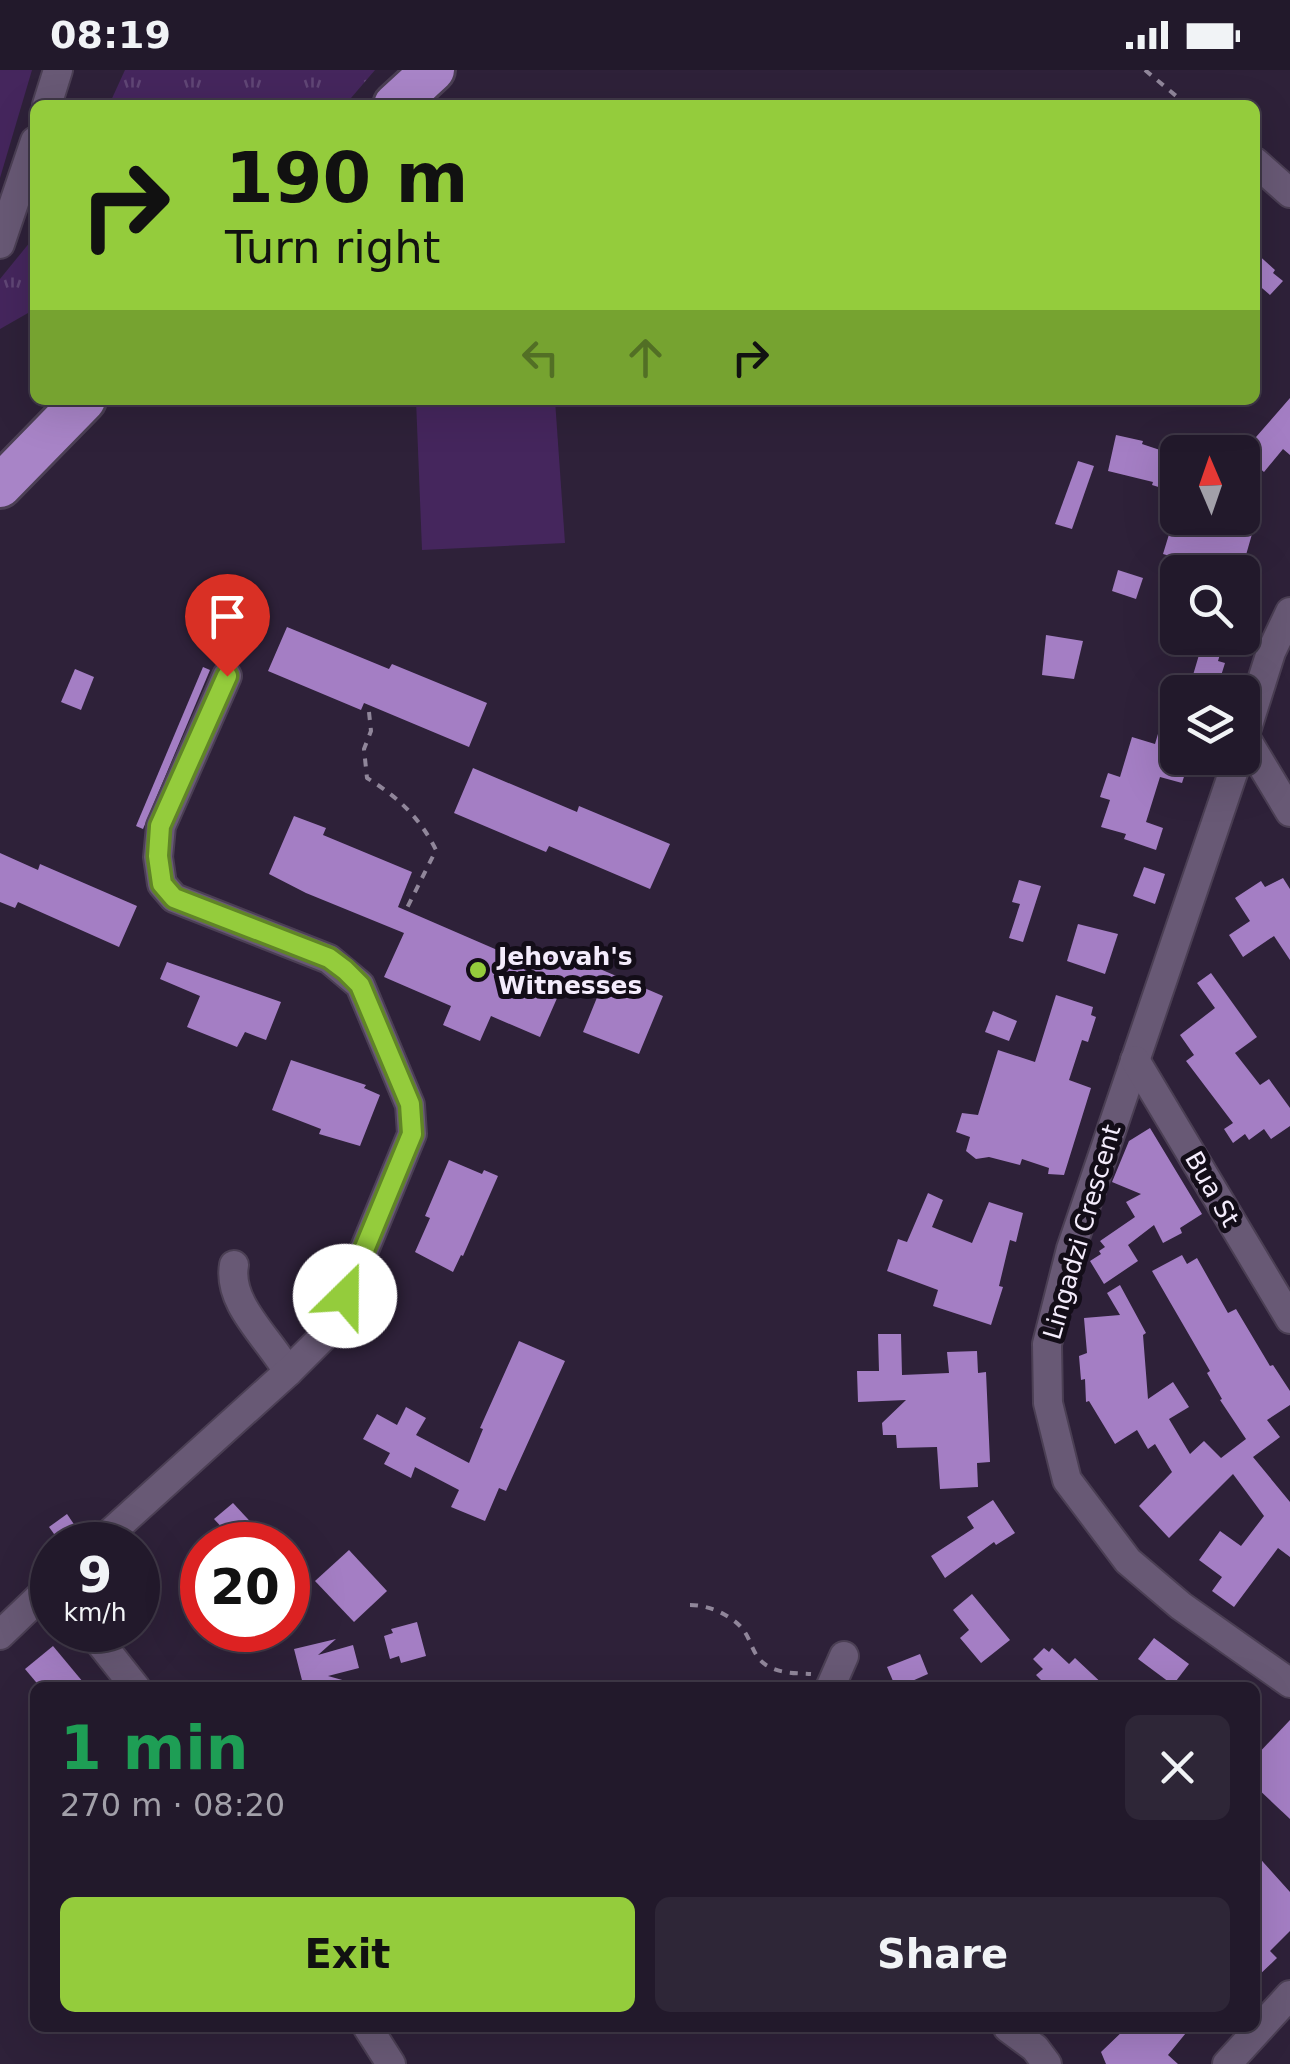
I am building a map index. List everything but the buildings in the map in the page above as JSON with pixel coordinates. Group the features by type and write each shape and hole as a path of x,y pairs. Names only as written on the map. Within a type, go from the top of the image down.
{"highway":[{"path":"400,100 432,70"},
{"path":"0,486 79,405"}],"street":[{"path":"49,100 58,70"},
{"path":"0,244 30,156"},
{"path":"1260,166 1290,193"},
{"name":"Lingadzi Crescent","path":"1260,690 1290,612"},
{"path":"122,1522 332,1328 412,1134 410,1104 360,985 345,970 329,958 174,898 162,884 158,856 160,826 227,676"},
{"path":"1260,771 1290,812"},
{"name":"Lingadzi Crescent","path":"1232,775 1078,1225 1047,1344 1048,1403 1067,1480 1128,1562 1180,1606 1290,1683"},
{"name":"Bua St","path":"1135,1060 1290,1319"},
{"path":"234,1265 231,1281 243,1308 275,1348 288,1372"},
{"path":"0,1635 30,1606"},
{"path":"107,1652 131,1682"},
{"path":"822,1682 844,1656"},
{"path":"1260,2028 1290,1995"},
{"path":"371,2032 391,2064"},
{"path":"1013,2032 1047,2064"},
{"path":"1227,2064 1256,2032"}],"path":[{"path":"1145,70 1181,100"},
{"path":"369,712 371,731 364,750 368,778 407,807 425,828 436,850 406,910"},
{"path":"690,1605 717,1610 741,1626 749,1646 762,1662 778,1671 822,1682"}],"green space":[{"path":"0,70 32,70 0,178"},
{"path":"125,70 375,70 349,100 111,100"},
{"path":"30,242 30,312 0,329 0,279"},
{"path":"416,405 555,405 565,543 422,550"}],"place":[{"name":"Jehovah's Witnesses","path":"478,970"}],"route":[{"path":"227,676 160,826 158,856 162,884 174,898 329,958 360,985 413,1119 412,1134 345,1296"}]}
